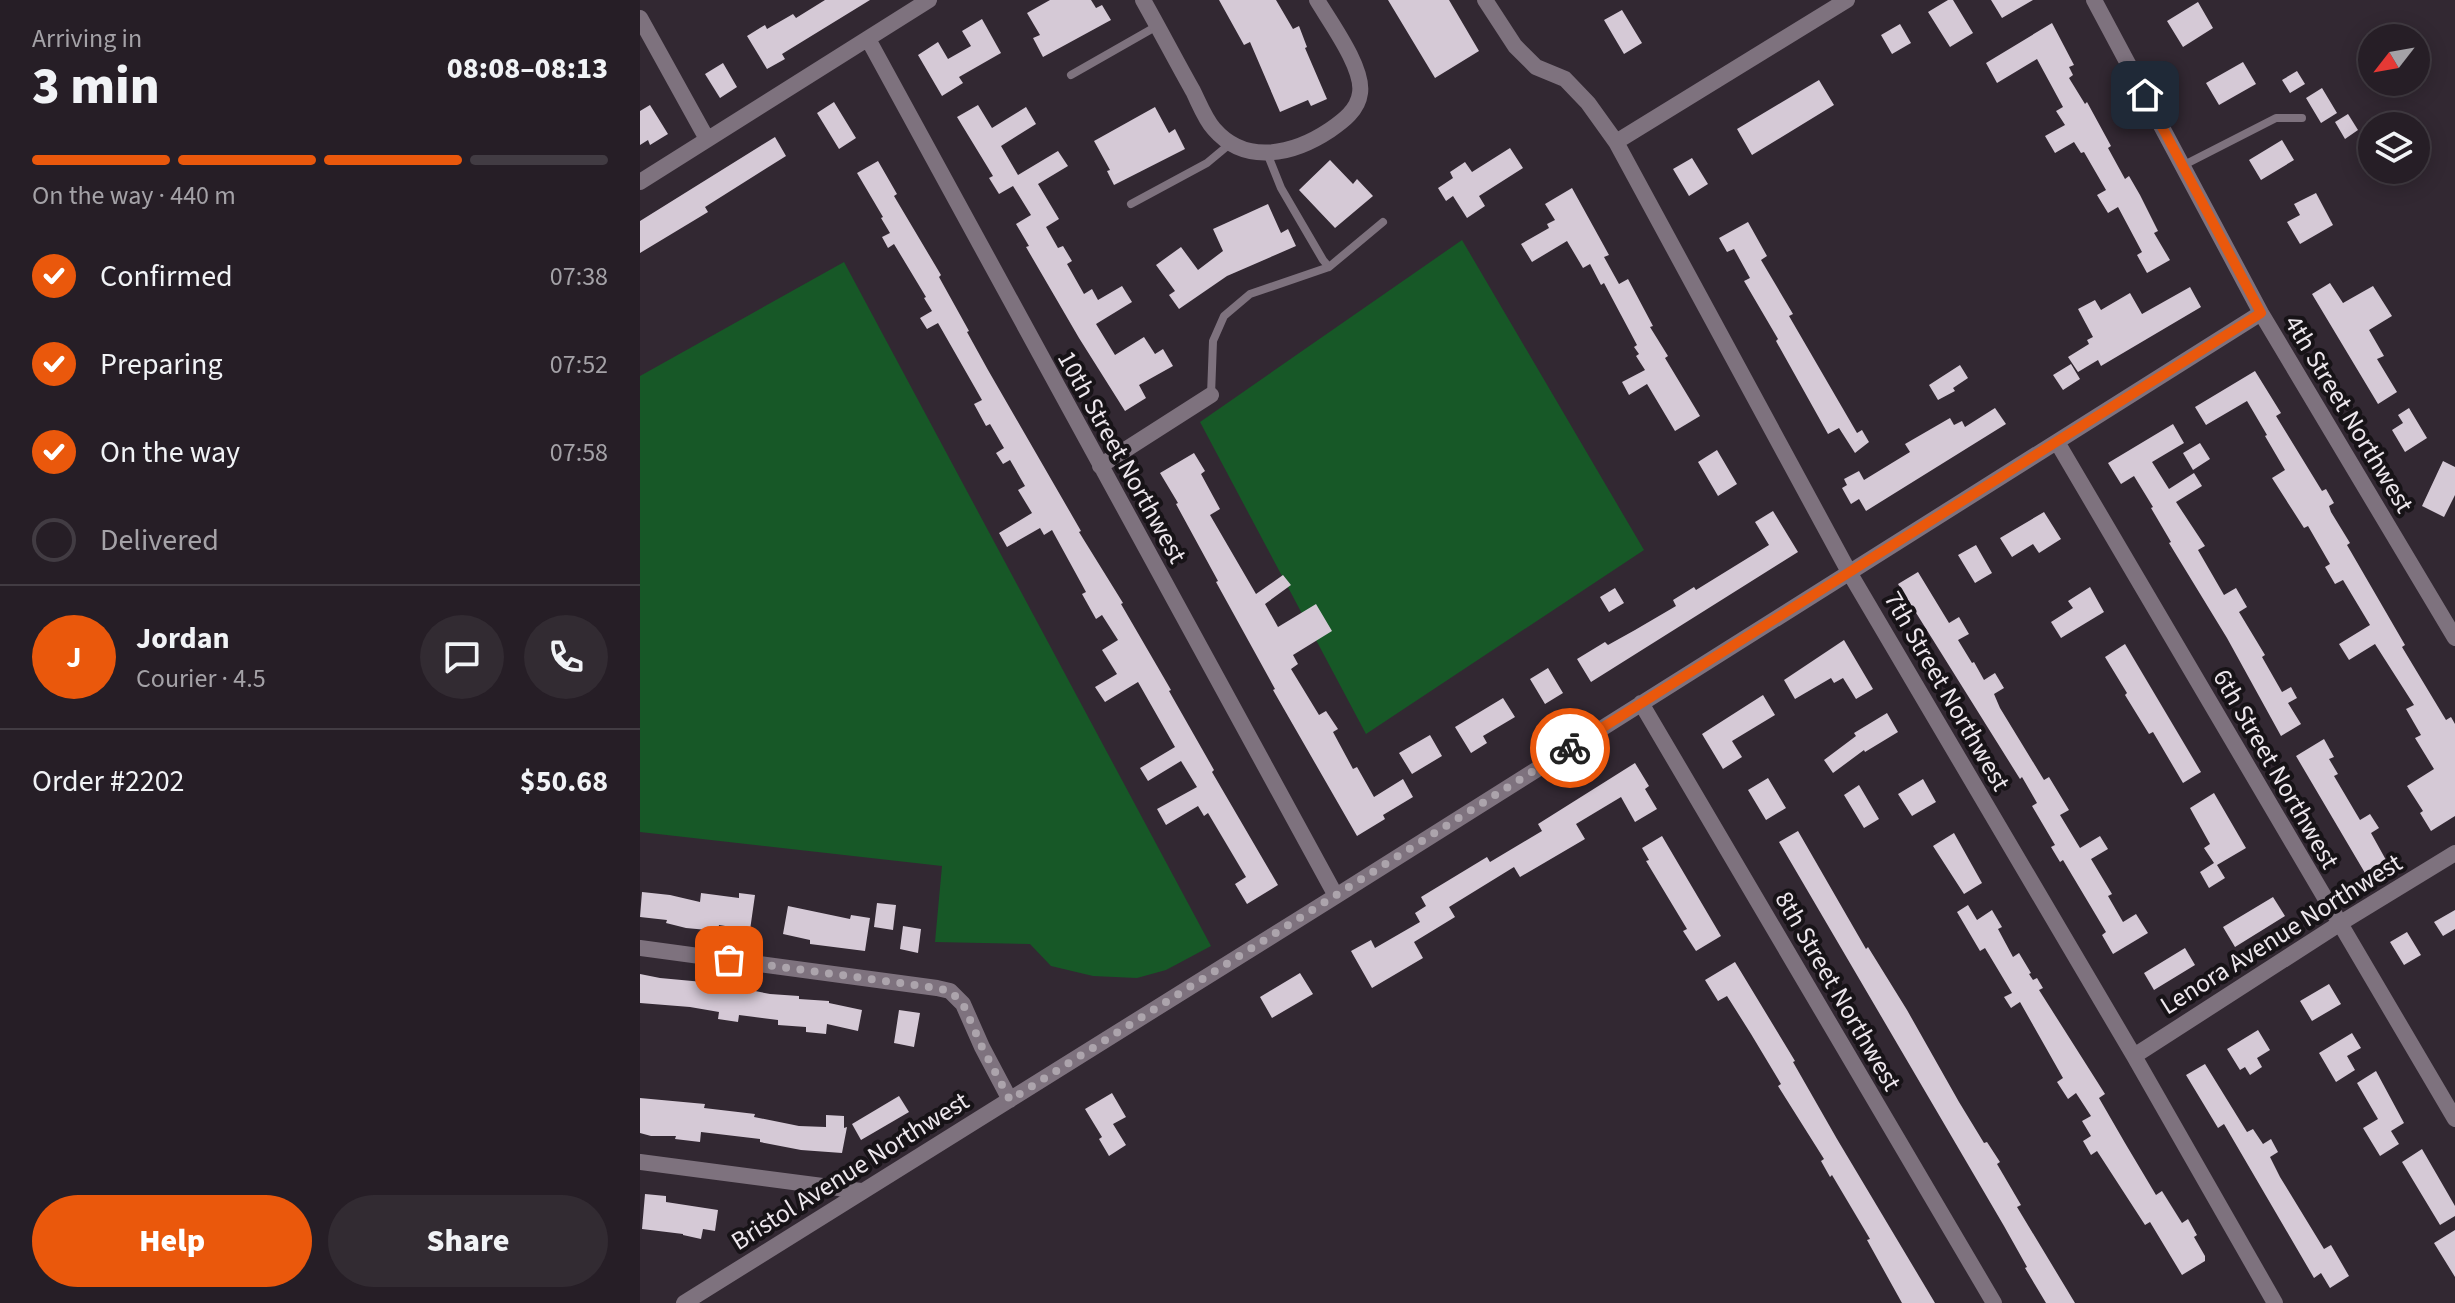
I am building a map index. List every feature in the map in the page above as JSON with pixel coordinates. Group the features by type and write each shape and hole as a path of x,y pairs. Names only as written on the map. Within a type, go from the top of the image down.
{"street":[{"path":"640,182 929,0"},
{"path":"1143,0 1214,129 1239,148 1267,153 1290,150 1318,137 1341,122 1356,107 1361,91 1355,66 1317,0"},
{"name":"7th Street Northwest","path":"1485,0 1515,46 1536,67 1565,79 1588,103 1616,142 1849,572 2134,1056 2275,1303"},
{"path":"1616,142 1823,6 1847,0"},
{"name":"4th Street Northwest","path":"2094,0 2261,313 2452,624"},
{"path":"640,18 707,139"},
{"name":"10th Street Northwest","path":"868,39 1336,896"},
{"name":"Bristol Avenue Northwest","path":"684,1303 2261,313"},
{"path":"1100,466 1211,395"},
{"name":"6th Street Northwest","path":"2057,442 2455,1119"},
{"name":"8th Street Northwest","path":"1641,703 1994,1303"},
{"name":"Lenora Avenue Northwest","path":"2134,1056 2455,853"},
{"path":"640,948 950,991 963,1004 1010,1100"},
{"path":"640,1162 861,1191"}],"lane":[{"path":"1071,75 1157,26"},
{"path":"2182,166 2276,118 2302,118"},
{"path":"1131,204 1207,163 1232,142"},
{"path":"1267,153 1290,205 1329,267"},
{"path":"1211,395 1213,341 1224,316 1250,294 1329,267 1383,222"}],"green space":[{"path":"1462,240 1644,550 1366,734 1200,422"},
{"path":"844,262 1211,946 1166,970 1137,978 1093,976 1051,966 1030,944 935,942 942,866 640,832 640,376"}],"building":[{"path":"825,0 870,0 782,54 785,59 767,69 747,36 793,14 796,18"},
{"path":"1050,0 1091,0 1096,8 1102,5 1111,20 1043,57 1033,38 1040,35 1027,13"},
{"path":"1219,0 1276,0 1293,29 1299,26 1327,99 1311,106 1308,100 1280,112 1250,42 1244,45"},
{"path":"1388,0 1449,0 1479,51 1435,78"},
{"path":"1953,0 1973,33 1950,47 1928,12"},
{"path":"1991,0 2033,0 2002,18"},
{"path":"2198,2 2213,28 2183,47 2167,21"},
{"path":"1622,10 1642,43 1624,54 1604,20"},
{"path":"982,19 1001,53 959,77 963,83 942,96 918,55 938,42 948,59 971,46 962,31"},
{"path":"2052,23 2074,65 2069,67 2073,75 2069,78 2085,104 2087,102 2125,179 2129,176 2140,195 2158,231 2154,233 2170,260 2147,273 2137,255 2142,252 2118,207 2108,213 2097,195 2106,190 2084,152 2081,153 2074,142 2055,153 2045,136 2065,125 2056,111 2063,107 2037,59 1997,83 1986,63"},
{"path":"1900,24 1911,43 1892,54 1881,35"},
{"path":"2243,62 2256,84 2219,105 2206,83"},
{"path":"723,63 737,87 720,98 705,74"},
{"path":"2297,71 2305,84 2290,93 2282,80"},
{"path":"1819,80 1834,105 1752,155 1737,129"},
{"path":"2322,88 2337,113 2321,123 2306,98"},
{"path":"834,102 856,138 839,149 817,113"},
{"path":"650,105 668,134 650,145 648,140 640,145 640,111"},
{"path":"978,105 992,128 1026,107 1036,124 1001,146 1018,175 1058,151 1068,166 1038,184 1059,219 1046,227 1058,248 1063,246 1072,261 1067,264 1084,294 1092,289 1098,300 1122,286 1132,302 1096,324 1115,355 1144,337 1155,354 1163,349 1173,366 1139,385 1146,398 1125,411 1026,247 1029,246 1016,224 1031,215 1013,186 999,194 989,178 993,176 957,117"},
{"path":"1155,107 1169,133 1175,129 1185,149 1114,185 1107,171 1110,170 1094,141"},
{"path":"2348,114 2358,130 2345,139 2335,122"},
{"path":"775,137 786,156 705,207 708,212 640,253 640,221"},
{"path":"2282,140 2294,160 2261,180 2249,160"},
{"path":"1510,148 1523,168 1479,196 1485,206 1467,218 1453,196 1446,201 1438,188 1453,178 1450,172 1465,162 1472,172"},
{"path":"1692,158 1708,184 1689,196 1673,169"},
{"path":"1330,160 1353,184 1357,179 1373,196 1335,228 1299,190"},
{"path":"878,161 897,194 894,196 941,275 939,277 967,332 1079,532 1123,603 1214,770 1212,772 1278,885 1247,904 1235,884 1246,877 1208,813 1204,816 1198,806 1166,825 1157,809 1197,787 1181,761 1148,781 1140,768 1175,747 1138,682 1105,702 1095,687 1117,674 1102,650 1118,640 1102,615 1096,619 1082,594 1086,592 1052,530 1044,535 1040,528 1007,547 999,533 1032,513 1018,490 1025,486 1010,460 1003,464 996,453 1004,448 990,424 986,426 974,404 982,400 938,323 927,329 920,318 932,311 926,297 894,244 888,248 882,237 890,233 857,173"},
{"path":"1572,188 1609,255 1604,257 1619,284 1628,279 1653,326 1650,327 1668,356 1665,358 1700,416 1675,431 1647,384 1629,395 1622,382 1645,370 1636,356 1639,354 1634,347 1637,345 1604,283 1601,285 1590,264 1583,268 1567,241 1532,262 1521,244 1549,228 1547,224 1555,220 1545,204"},
{"path":"2316,193 2333,225 2300,244 2287,222 2300,215 2294,204"},
{"path":"1268,204 1281,233 1288,229 1296,246 1227,276 1179,309 1169,295 1175,291 1156,265 1181,247 1198,270 1223,251 1213,229"},
{"path":"1748,222 1767,256 1761,260 1793,314 1789,316 1857,433 1862,430 1869,442 1855,453 1839,428 1828,434 1744,281 1750,278 1734,249 1727,252 1719,238"},
{"path":"2330,283 2343,303 2373,286 2392,316 2369,330 2384,356 2377,359 2397,392 2378,404 2312,294"},
{"path":"2190,287 2201,307 2101,366 2098,360 2078,372 2068,357 2089,344 2087,340 2093,337 2078,309 2095,300 2101,310 2130,293 2142,314"},
{"path":"2071,364 2080,379 2063,390 2053,375"},
{"path":"1960,365 1968,378 1953,388 1955,391 1938,400 1929,385"},
{"path":"2255,371 2281,413 2276,416 2322,491 2326,489 2334,503 2329,506 2331,512 2405,645 2402,647 2446,720 2451,717 2455,724 2455,816 2431,831 2407,786 2434,769 2415,738 2421,735 2406,709 2414,705 2375,644 2349,660 2339,644 2370,625 2343,580 2335,584 2325,567 2330,564 2308,526 2304,528 2272,478 2285,470 2267,435 2247,401 2206,425 2195,407"},
{"path":"1995,408 2006,424 1866,511 1859,499 1851,504 1842,488 1847,485 1844,479 1859,471 1864,480 1910,452 1905,444 1950,418 1954,425 1962,421 1965,427"},
{"path":"2409,408 2427,438 2405,452 2392,430 2403,423 2398,415"},
{"path":"2173,424 2184,443 2152,462 2169,489 2194,473 2202,486 2176,502 2205,546 2198,550 2224,595 2236,588 2247,607 2239,612 2265,655 2262,657 2282,692 2291,687 2297,698 2288,703 2301,724 2281,736 2227,638 2169,543 2153,507 2134,476 2121,484 2108,463"},
{"path":"2200,443 2210,459 2193,470 2183,453"},
{"path":"1717,450 1737,484 1718,496 1698,462"},
{"path":"1194,453 1205,471 1201,474 1220,509 1210,515 1256,594 1283,575 1291,585 1265,604 1278,627 1316,604 1332,631 1293,655 1298,664 1291,669 1319,715 1326,711 1338,729 1333,732 1353,769 1357,767 1374,797 1403,779 1413,797 1357,836 1273,690 1160,473"},
{"path":"2443,461 2455,467 2455,495 2444,517 2422,506"},
{"path":"1773,511 1798,552 1591,682 1577,659 1676,606 1673,600 1694,587 1696,590 1769,545 1755,522"},
{"path":"2044,512 2061,539 2039,553 2033,544 2012,557 2000,538"},
{"path":"1976,545 1992,573 1975,583 1958,555"},
{"path":"1918,572 1949,623 1959,617 1969,634 1958,640 1984,680 1995,673 2004,688 1994,694 2000,708 2044,780 2049,777 2069,810 2060,815 2080,848 2100,836 2108,849 2091,859 2112,894 2108,896 2123,922 2136,914 2148,933 2113,954 2102,935 2106,932 2063,860 2060,862 2051,847 2055,845 2032,806 2037,803 2022,777 2020,779 1898,584"},
{"path":"2090,587 2104,612 2061,638 2051,622 2073,608 2068,601"},
{"path":"1615,588 1624,603 1609,612 1600,597"},
{"path":"1844,640 1873,689 1856,699 1843,678 1834,683 1831,678 1795,699 1784,680"},
{"path":"2125,644 2201,772 2183,783 2153,732 2149,734 2105,657"},
{"path":"1548,668 1563,693 1545,704 1530,679"},
{"path":"1763,695 1775,715 1732,741 1742,757 1723,769 1702,734"},
{"path":"1503,698 1515,717 1483,736 1487,743 1471,753 1455,727"},
{"path":"1887,713 1898,732 1864,750 1833,773 1824,760 1856,736 1854,733"},
{"path":"1430,735 1442,756 1412,774 1399,753"},
{"path":"2324,739 2334,757 2329,759 2338,774 2334,776 2360,820 2370,814 2379,828 2371,833 2386,860 2365,873 2296,756"},
{"path":"1635,763 1649,786 1645,789 1657,809 1635,822 1621,797 1576,824 1585,839 1520,877 1514,867 1449,907 1455,917 1414,942 1423,958 1372,988 1351,951 1371,940 1375,948 1420,922 1415,913 1426,906 1421,897 1487,857 1490,862 1542,831 1538,824"},
{"path":"1768,778 1786,808 1766,820 1748,790"},
{"path":"1923,779 1936,802 1912,816 1898,794"},
{"path":"1859,785 1879,819 1864,828 1844,795"},
{"path":"2214,793 2246,848 2217,865 2225,878 2209,888 2200,872 2214,863 2204,848 2210,844 2190,808"},
{"path":"1798,831 1984,1143 1987,1142 2000,1162 1997,1164 2021,1205 2017,1207 2075,1303 2046,1303 2025,1268 2004,1226 1779,842"},
{"path":"1954,833 1982,883 1964,894 1933,846"},
{"path":"1662,836 1721,936 1696,951 1683,931 1687,929 1646,861 1649,860 1642,848"},
{"path":"642,892 700,902 701,893 739,898 739,893 755,895 750,930 719,925 718,931 686,928 666,923 667,920 640,917"},
{"path":"2273,897 2285,916 2235,947 2223,927"},
{"path":"877,903 896,905 893,930 874,927"},
{"path":"1968,905 1977,920 1992,910 2013,957 2019,953 2033,980 2037,978 2043,988 2039,990 2105,1094 2099,1098 2156,1195 2162,1191 2182,1223 2188,1219 2205,1261 2182,1275 2150,1222 2145,1225 2097,1151 2091,1155 2083,1141 2091,1136 2082,1121 2091,1116 2076,1093 2068,1099 2057,1082 2063,1078 2020,1002 2011,1008 2004,997 2012,993 1985,948 1980,951 1957,912"},
{"path":"788,906 850,919 851,915 870,918 865,951 810,944 810,940 783,934"},
{"path":"2455,910 2455,929 2443,936 2434,922"},
{"path":"903,926 921,929 918,953 900,949"},
{"path":"2407,932 2421,955 2404,965 2390,942"},
{"path":"2185,948 2195,965 2154,990 2144,973"},
{"path":"1735,962 1935,1303 1902,1303 1867,1240 1870,1239 1832,1175 1830,1177 1821,1161 1824,1159 1778,1086 1781,1084 1751,1034 1727,996 1718,1001 1705,980"},
{"path":"1300,973 1313,994 1272,1018 1260,997"},
{"path":"640,974 829,1001 862,1010 858,1031 827,1024 826,1034 806,1032 806,1027 778,1025 778,1020 739,1015 738,1022 718,1019 719,1012 640,1003"},
{"path":"2329,984 2341,1004 2312,1021 2300,1001"},
{"path":"899,1010 920,1013 914,1047 894,1043"},
{"path":"2258,1030 2270,1050 2257,1058 2262,1067 2250,1075 2245,1067 2240,1070 2227,1049"},
{"path":"2352,1033 2361,1048 2347,1056 2355,1070 2336,1082 2319,1053"},
{"path":"2205,1064 2247,1132 2253,1129 2263,1144 2271,1139 2278,1152 2270,1157 2280,1177 2324,1249 2331,1245 2349,1276 2330,1288 2321,1273 2314,1278 2224,1124 2218,1128 2186,1075"},
{"path":"2376,1071 2404,1123 2391,1131 2399,1144 2380,1156 2363,1128 2378,1119 2357,1083"},
{"path":"1112,1093 1126,1117 1113,1124 1126,1145 1109,1156 1099,1139 1102,1137 1085,1109"},
{"path":"899,1096 909,1112 861,1140 852,1124"},
{"path":"640,1098 705,1104 704,1108 755,1114 754,1117 799,1126 826,1127 826,1115 844,1116 844,1128 847,1127 842,1153 801,1150 760,1142 760,1139 701,1132 700,1142 675,1139 676,1136 651,1136 640,1133"},
{"path":"2422,1149 2455,1206 2455,1216 2440,1225 2402,1162"},
{"path":"645,1194 666,1196 666,1202 718,1210 715,1231 703,1229 701,1239 642,1229"},
{"path":"2455,1230 2455,1277 2434,1243"}],"way so far":[{"path":"729,960 950,991 963,1004 1010,1100 1570,748"}],"route":[{"path":"1570,748 2261,313 2145,95"}]}
